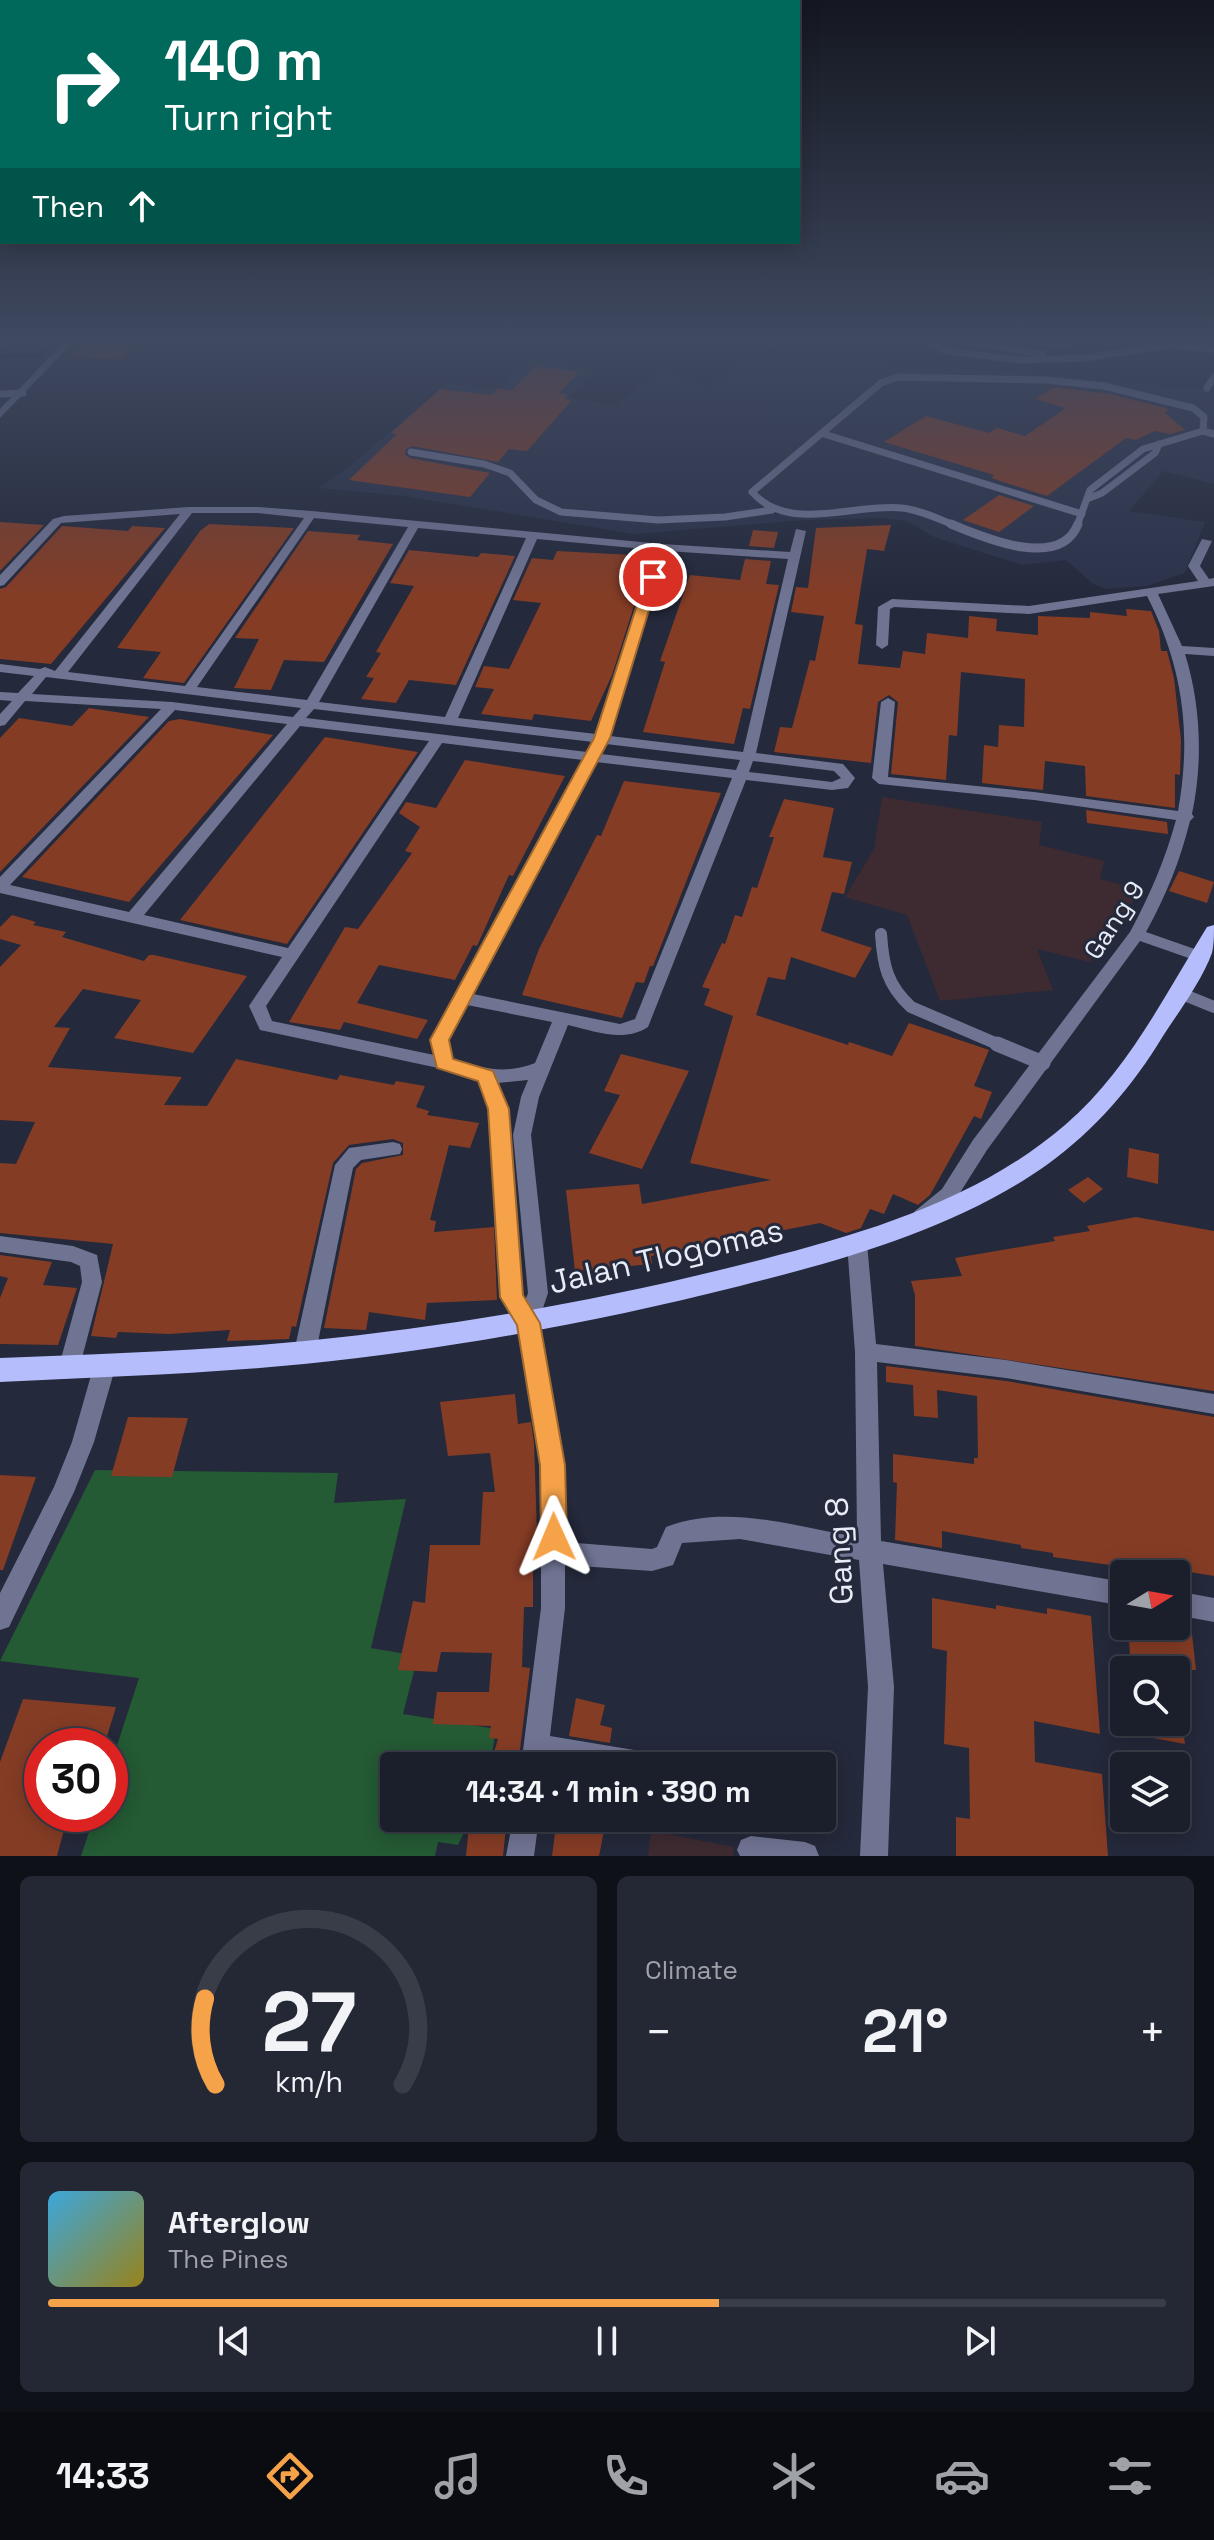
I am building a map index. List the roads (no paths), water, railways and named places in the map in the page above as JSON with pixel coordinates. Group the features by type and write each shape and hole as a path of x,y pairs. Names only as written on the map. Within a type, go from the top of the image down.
{"main road":[{"name":"Jalan Tlogomas","path":"0,1370 305,1352 528,1323 718,1282 857,1243 981,1192 1070,1134 1126,1076 1177,992 1207,960 1214,932"}],"street":[{"path":"0,582 57,521 73,517 227,508 795,556"},
{"path":"61,672 189,510"},
{"path":"189,689 312,514"},
{"path":"134,917 311,704 415,524"},
{"path":"462,998 620,1030 633,1029 642,1023 749,757 800,531"},
{"path":"450,720 533,536"},
{"path":"1206,541 1194,566 1210,582"},
{"path":"444,1063 440,1040 602,738 662,547"},
{"path":"882,645 884,607 892,603 1029,610 1210,582"},
{"name":"Gang 9","path":"915,1221 949,1194 980,1145 1137,934 1167,881 1187,817 1194,731 1181,650 1166,614 1151,591"},
{"path":"1181,650 1214,652"},
{"path":"0,668 61,672 838,767 848,778 843,785 832,786 172,706 0,696"},
{"path":"0,722 45,671"},
{"path":"888,702 879,778 884,781 1034,796 1187,817"},
{"path":"0,887 172,706"},
{"path":"438,738 257,1006 266,1026 405,1054 486,1076 508,1079 541,1068"},
{"path":"0,887 292,954"},
{"path":"1137,934 1207,960"},
{"path":"528,1323 538,1293 522,1135 525,1113 562,1019"},
{"path":"405,1054 440,1040"},
{"path":"486,1076 499,1109 502,1192 512,1297 528,1323 552,1465 553,1608 536,1752"},
{"path":"499,1136 522,1135"},
{"path":"305,1352 344,1165 356,1153 393,1149"},
{"path":"502,1192 527,1189"},
{"name":"Gang 8","path":"857,1243 866,1352 869,1550 881,1687 874,1856"},
{"path":"0,1244 73,1254 90,1261 92,1282 70,1366"},
{"path":"866,1352 1006,1369 1214,1404"},
{"path":"0,1618 63,1492 105,1365"},
{"path":"553,1553 652,1560 665,1557 674,1535 717,1527 740,1528 1110,1592"},
{"path":"1190,1606 1214,1610"},
{"path":"520,1856 524,1832"},
{"path":"751,1850 805,1856"}],"lane":[{"path":"772,510 755,498 752,492 755,487 832,427"},
{"path":"1203,427 1203,431"},
{"path":"411,452 484,464 510,473 536,500 561,512 670,520 772,510 800,514 879,507 909,509 994,542 1035,547 1068,541 1074,534 1087,499 1111,487 1155,453 1159,444 1203,431 1214,434"},
{"path":"824,434 1082,514"},
{"path":"881,934 884,975 894,993 911,1007 1043,1063"},
{"path":"1177,992 1214,1007"}]}
